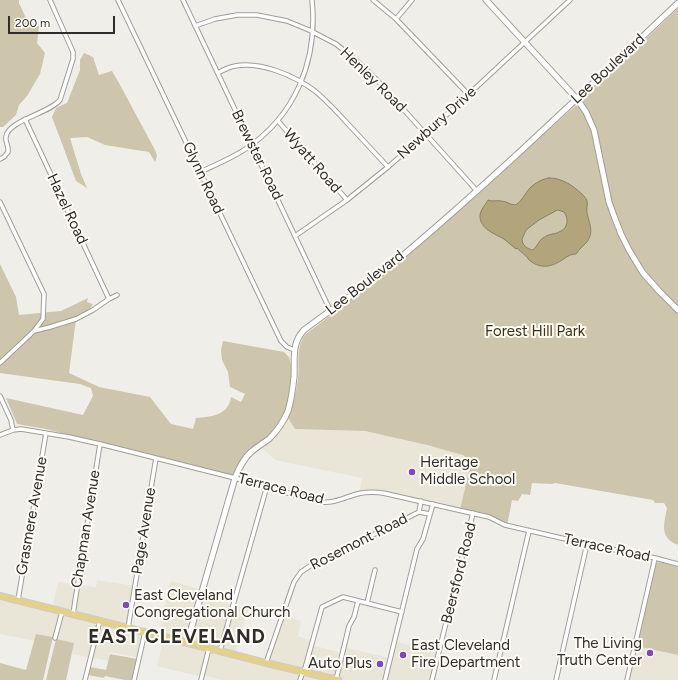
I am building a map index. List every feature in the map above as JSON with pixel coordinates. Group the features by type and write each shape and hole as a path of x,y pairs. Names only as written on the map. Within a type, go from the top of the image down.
{"main road":[{"path":"0,596 337,680"}],"street":[{"path":"0,159 8,152 6,137 8,132 17,123 50,107 60,100 73,59 73,52 50,0"},
{"name":"Glynn Road","path":"118,0 281,341 287,347 294,350"},
{"name":"Brewster Road","path":"183,0 330,310"},
{"path":"200,172 230,157 251,144 278,121 289,105 302,82 308,62 313,32 314,16 312,0"},
{"path":"373,0 396,19 468,94"},
{"path":"396,19 412,0"},
{"path":"486,0 577,99 586,112 594,130 609,202 621,234 643,273 678,310"},
{"name":"Newbury Drive","path":"295,236 347,200 388,167 426,134 570,0"},
{"name":"Lee Boulevard","path":"187,643 235,478 241,464 251,452 269,439 277,430 288,409 294,378 294,350 298,337 304,330 400,257 477,191 678,3"},
{"name":"Henley Road","path":"195,26 215,19 236,15 257,15 287,21 336,44 358,61 377,80 477,191"},
{"path":"218,73 235,66 254,66 277,71 302,82 330,105 388,167"},
{"name":"Hazel Road","path":"25,119 109,299"},
{"name":"Wyatt Road","path":"278,121 347,200"},
{"path":"0,202 44,294 43,319 34,331 0,363"},
{"path":"34,331 76,319 117,295"},
{"path":"0,396 11,420 13,430"},
{"name":"Terrace Road","path":"0,435 13,430 21,429 46,432 100,444 326,502 337,501 360,493 383,493 490,517 505,525 529,531 678,564"},
{"name":"Grasmere Avenue","path":"18,600 46,432"},
{"name":"Chapman Avenue","path":"73,614 100,444"},
{"name":"Page Avenue","path":"128,628 156,458"},
{"path":"220,650 267,486"},
{"name":"Rosemont Road","path":"419,512 421,501"},
{"path":"385,680 417,549 423,539 433,504"},
{"name":"Rosemont Road","path":"266,663 294,582 301,572 316,563 419,512 430,514"},
{"name":"Beersford Road","path":"432,680 473,513"},
{"path":"494,680 529,531"},
{"path":"556,680 587,544"},
{"path":"627,680 655,558"},
{"path":"367,603 376,570"},
{"path":"300,680 321,608 343,597 402,612"},
{"path":"337,680 349,626 354,617 358,601"},
{"path":"55,638 62,612"},
{"path":"85,680 100,620"},
{"path":"134,680 145,632"},
{"path":"201,680 209,648"}],"shaded area":[{"path":"554,178 563,181 584,196 587,201 587,212 591,234 576,254 570,255 553,265 540,266 528,259 517,248 516,249 504,239 485,228 482,224 480,214 488,200 503,201 515,205 532,186 546,179","holes":["558,210 564,212 567,217 567,223 563,229 559,232 545,236 533,250 524,245 522,239 526,230 539,220"]},
{"path":"285,417 288,418 295,429 365,431 463,455 471,462 460,510 377,492 359,494 362,478 275,460 259,445"},
{"path":"97,580 135,586 128,627 148,633 141,658 110,652 108,661 72,654 74,643 55,639 55,637 37,634 35,641 0,634 0,596 52,609 58,582 96,587"},
{"path":"171,581 203,590 201,595 248,610 235,654 266,663 283,614 301,621 298,636 312,641 311,645 342,653 343,647 390,658 394,641 413,646 415,639 441,644 433,678 441,680 221,680 157,666 164,637 158,635"},
{"path":"635,646 678,655 678,680 627,680"}],"green space":[{"path":"0,0 19,0 30,27 39,26 37,43 45,53 40,74 27,96 19,105 16,115 3,127 0,127"},
{"name":"Forest Hill Park","path":"678,8 678,545 668,539 665,534 664,525 667,508 664,503 655,503 653,500 555,483 532,483 530,495 522,494 518,501 512,500 507,526 489,517 460,510 471,462 463,455 365,431 295,429 288,418 293,404 297,384 300,344 306,334 400,262 479,193 586,96"},
{"path":"84,53 93,57 99,75 112,71 157,156 155,162 149,152 105,145 87,137 70,138 87,188 76,181 52,117 56,108 67,103 80,70 80,60"},
{"path":"0,264 16,297 19,315 61,311 88,298 87,302 93,304 89,310 76,319 69,373 99,387 150,397 171,424 193,429 196,418 213,416 223,411 230,403 231,397 241,402 245,394 230,387 228,372 222,360 221,350 223,341 284,352 289,357 294,378 288,409 277,430 251,452 235,478 46,429 17,424 6,398 83,415 93,396 91,388 80,384 0,373"},
{"path":"658,562 678,567 678,655 636,646 654,564"},
{"path":"36,634 53,637 43,680 0,680 0,663 26,670"},
{"path":"56,639 74,643 66,680 46,680"},
{"path":"110,654 137,659 132,680 88,675 90,667 106,670"}],"place":[{"name":"Heritage Middle School","path":"412,472"},
{"name":"East Cleveland Congregational Church","path":"126,605"},
{"name":"The Living Truth Center","path":"650,653"},
{"name":"East Cleveland Fire Department","path":"403,655"},
{"name":"Auto Plus","path":"380,664"}],"district":[{"name":"EAST CLEVELAND","path":"177,637"}]}
